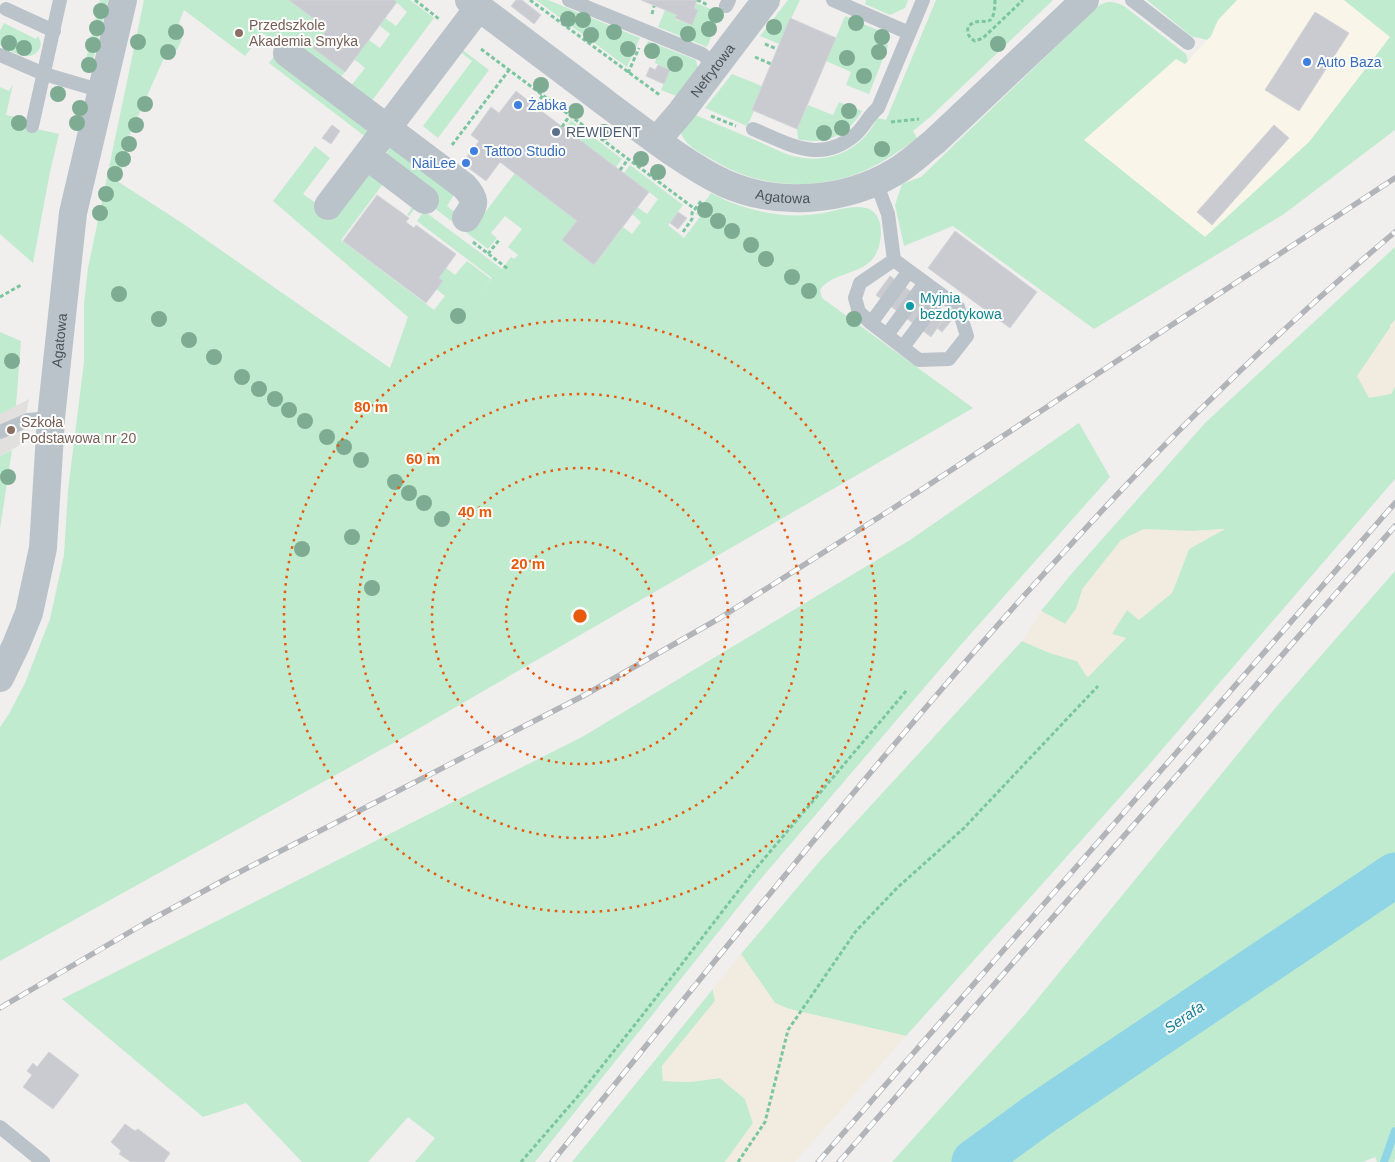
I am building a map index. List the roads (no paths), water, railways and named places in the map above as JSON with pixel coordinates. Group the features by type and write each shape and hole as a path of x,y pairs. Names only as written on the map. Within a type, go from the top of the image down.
{"street":[{"name":"Agatowa","path":"0,678 29,613 43,548 51,418 73,213 123,0"},
{"name":"Nefrytowa","path":"657,140 766,0"},
{"name":"Agatowa","path":"474,4 657,140 717,179 742,190 762,195 799,198 832,196 876,182 895,172 934,142 1085,0"},
{"path":"328,206 459,33 474,4"},
{"path":"286,53 464,186 474,201 466,218"},
{"path":"367,156 425,200"}],"lane":[{"path":"32,126 60,0"},
{"path":"569,0 702,54 716,66"},
{"path":"833,0 909,33"},
{"path":"753,129 799,148 826,150 848,140 865,124 869,115 878,108 923,0"},
{"path":"1132,0 1188,43"},
{"path":"6,9 54,31"},
{"path":"0,55 44,74 102,91"},
{"path":"876,182 888,214 894,260 958,307 967,336 949,359 919,360 859,312 855,298 860,283 894,260"},
{"path":"871,323 909,271"},
{"path":"887,335 925,283"},
{"path":"903,347 942,295"},
{"path":"0,432 28,420 51,418"},
{"path":"0,1126 44,1162"}],"waterway":[{"name":"Serafa","path":"974,1162 1038,1115 1395,875"},
{"path":"1384,1162 1395,1131"}],"railway":[{"path":"0,1008 147,922 226,879 583,696 720,618 892,509 1395,178"},
{"path":"552,1162 842,807 1021,599 1136,474 1208,402 1300,315 1395,232"},
{"path":"818,1162 1395,503"},
{"path":"839,1162 1395,526"}],"place":[{"name":"Przedszkole Akademia Smyka","path":"239,33"},
{"name":"Auto Baza","path":"1307,62"},
{"name":"Żabka","path":"518,105"},
{"name":"REWIDENT","path":"556,132"},
{"name":"Tattoo Studio","path":"474,151"},
{"name":"NaiLee","path":"466,163"},
{"name":"Myjnia bezdotykowa","path":"910,306"},
{"name":"Szkoła Podstawowa nr 20","path":"11,430"}]}
